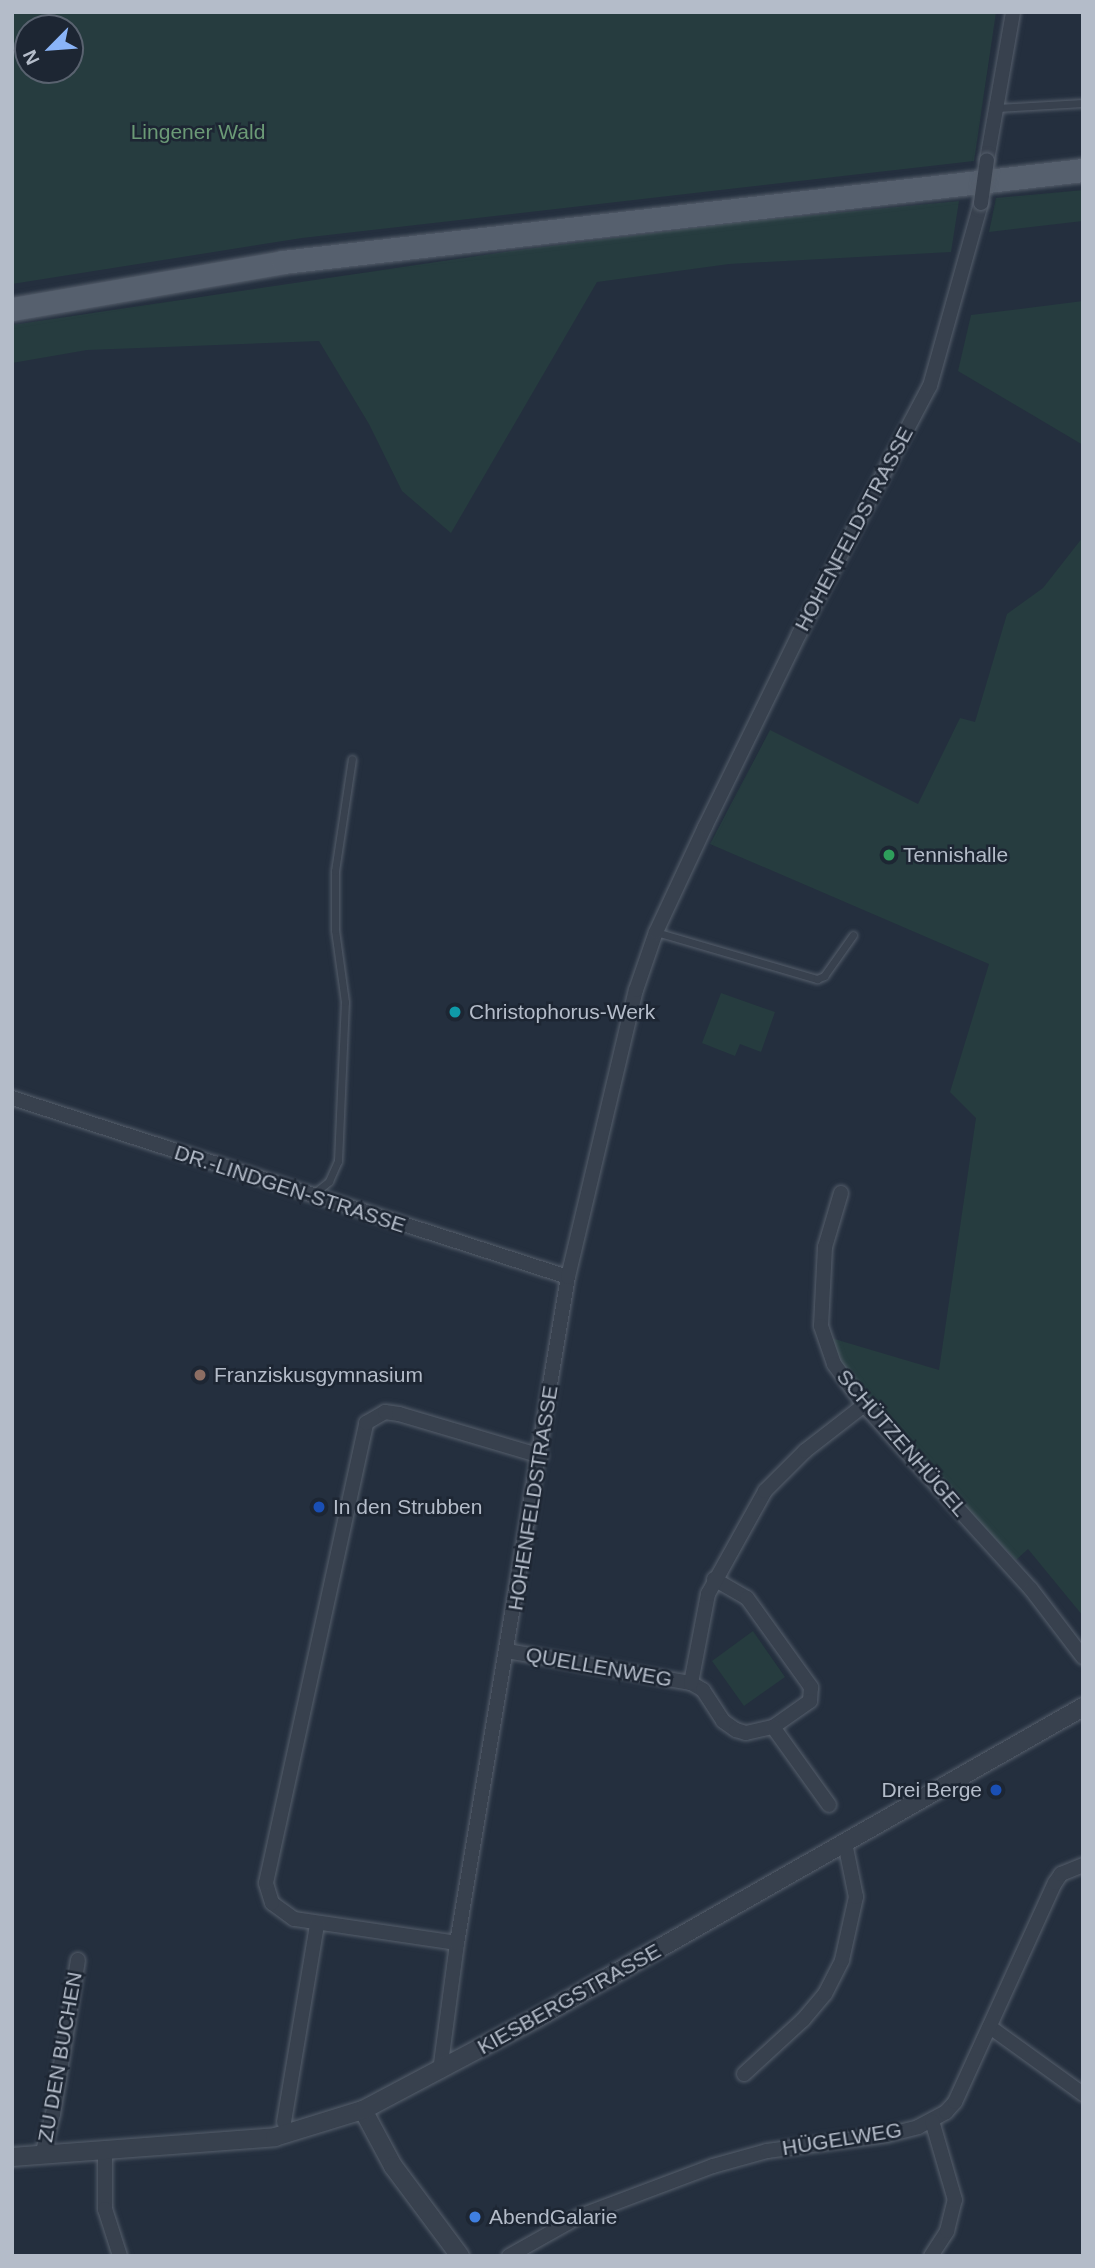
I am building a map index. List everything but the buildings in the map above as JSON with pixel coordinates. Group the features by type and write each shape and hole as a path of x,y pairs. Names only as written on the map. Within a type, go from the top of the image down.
{"main road":[{"path":"12,309 283,262 1083,170"}],"street":[{"name":"HOHENFELDSTRASSE","path":"440,2071 457,1943 541,1456 568,1277 636,990 656,932 799,634 930,386 981,203 1013,12"},
{"name":"DR.-LINDGEN-STRASSE","path":"12,1098 568,1277"},
{"name":"SCHÜTZENHÜGEL","path":"841,1192 825,1247 821,1326 834,1364 864,1405 1031,1589 1083,1657"},
{"name":"QUELLENWEG","path":"691,1683 714,1579 765,1491 805,1451 864,1405"},
{"path":"457,1943 317,1924 281,1913 266,1883 366,1423 385,1412 399,1414 541,1456"},
{"name":"QUELLENWEG","path":"507,1651 691,1683 703,1690 723,1721 736,1730 746,1733 773,1727 810,1701 811,1687 747,1598 714,1579"},
{"name":"KIESBERGSTRASSE","path":"12,2157 275,2137 363,2110 440,2071 1083,1707"},
{"path":"773,1727 829,1805"},
{"path":"744,2074 803,2020 824,1994 842,1960 856,1897 845,1843"},
{"name":"HÜGELWEG","path":"509,2256 580,2216 713,2166 767,2151 887,2135 932,2122 955,2102 1055,1883 1061,1874 1083,1865"},
{"path":"284,2122 317,1924"},
{"name":"ZU DEN BUCHEN","path":"42,2155 53,2114 78,1960"},
{"path":"990,2027 1083,2094"},
{"path":"363,2110 393,2166 460,2256"},
{"path":"931,2256 947,2231 955,2200 932,2122"},
{"path":"105,2151 105,2209 120,2256"}],"lane":[{"path":"997,108 1083,103"},
{"path":"312,1196 329,1181 338,1161 345,1002 335,930 335,872 352,759"},
{"path":"656,932 817,979 824,976 853,935"}],"green space":[{"name":"Lingener Wald","path":"12,12 996,12 974,161 302,238 12,284"},
{"path":"1083,190 1083,221 989,232 996,198"},
{"path":"959,201 951,252 729,264 597,282 451,533 402,491 369,424 319,341 87,350 12,363 12,325 511,251 741,222"},
{"path":"1083,301 1083,445 958,371 971,315"},
{"path":"1083,537 1083,1616 1028,1549 1016,1560 885,1425 838,1365 831,1338 939,1370 976,1118 950,1092 989,964 710,844 770,730 918,804 960,718 975,722 1007,614 1043,588"},
{"path":"721,993 775,1012 761,1052 740,1044 735,1056 702,1043"},
{"path":"753,1631 785,1677 744,1706 712,1661"}],"place":[{"name":"Tennishalle","path":"889,855"},
{"name":"Christophorus-Werk","path":"455,1012"},
{"name":"Franziskusgymnasium","path":"200,1375"},
{"name":"In den Strubben","path":"319,1507"},
{"name":"Drei Berge","path":"996,1790"},
{"name":"AbendGalarie","path":"475,2217"}]}
